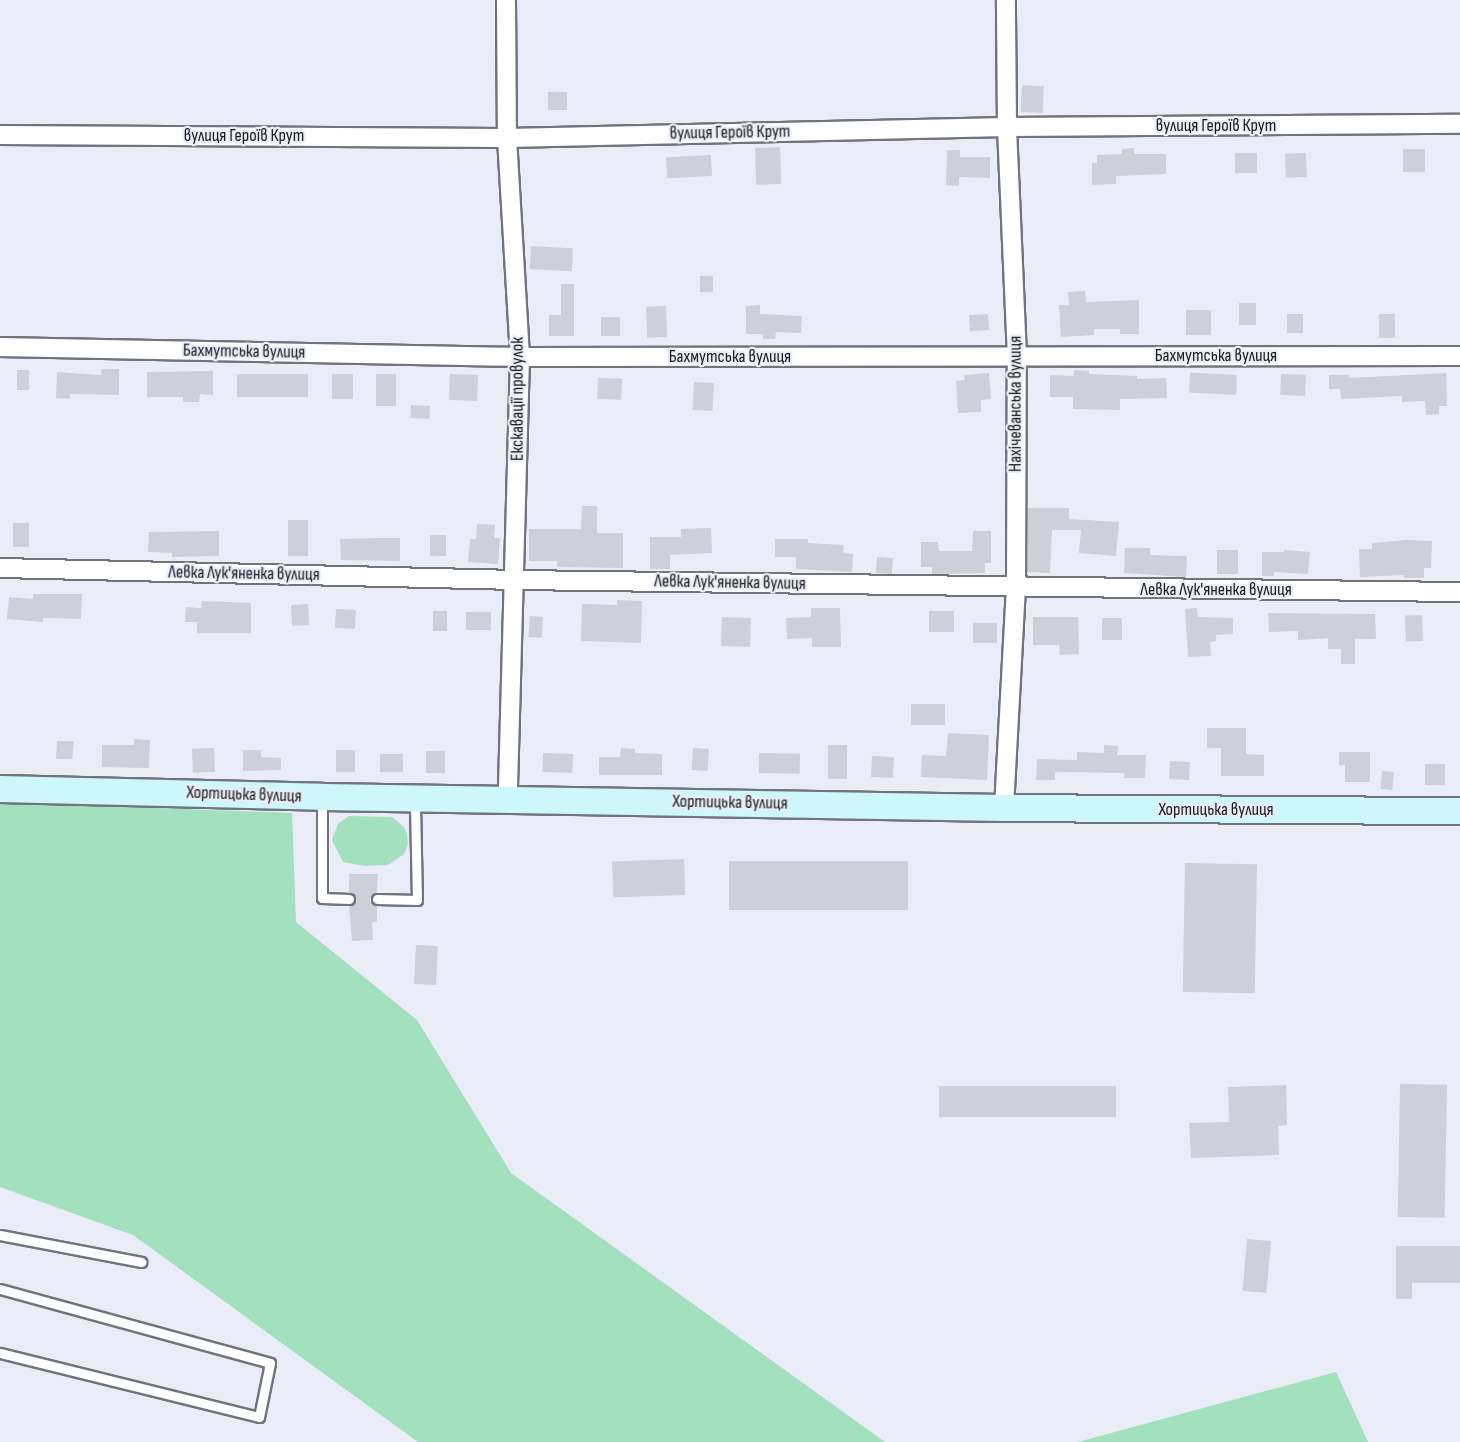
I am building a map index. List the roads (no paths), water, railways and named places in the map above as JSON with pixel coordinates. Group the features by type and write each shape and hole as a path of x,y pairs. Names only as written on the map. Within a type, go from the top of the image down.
{"street":[{"name":"Екскавації провулок","path":"507,0 507,138 520,357 508,799"},
{"name":"Нахічеванська вулиця","path":"1004,808 1016,588 1017,357 1007,128 1006,0"},
{"name":"вулиця Героїв Крут","path":"0,135 507,138 1007,128 1460,124"},
{"name":"Бахмутська вулиця","path":"0,347 520,357 1460,356"},
{"name":"Левка Лук'яненка вулиця","path":"0,568 515,580 1460,592"},
{"name":"Хортицька вулиця","path":"0,789 416,799 1460,812"}],"lane":[{"path":"322,797 322,898 349,899"},
{"path":"377,899 417,900 416,799"},
{"path":"0,1235 141,1262"},
{"path":"0,1288 270,1363 259,1417 0,1353"}]}
